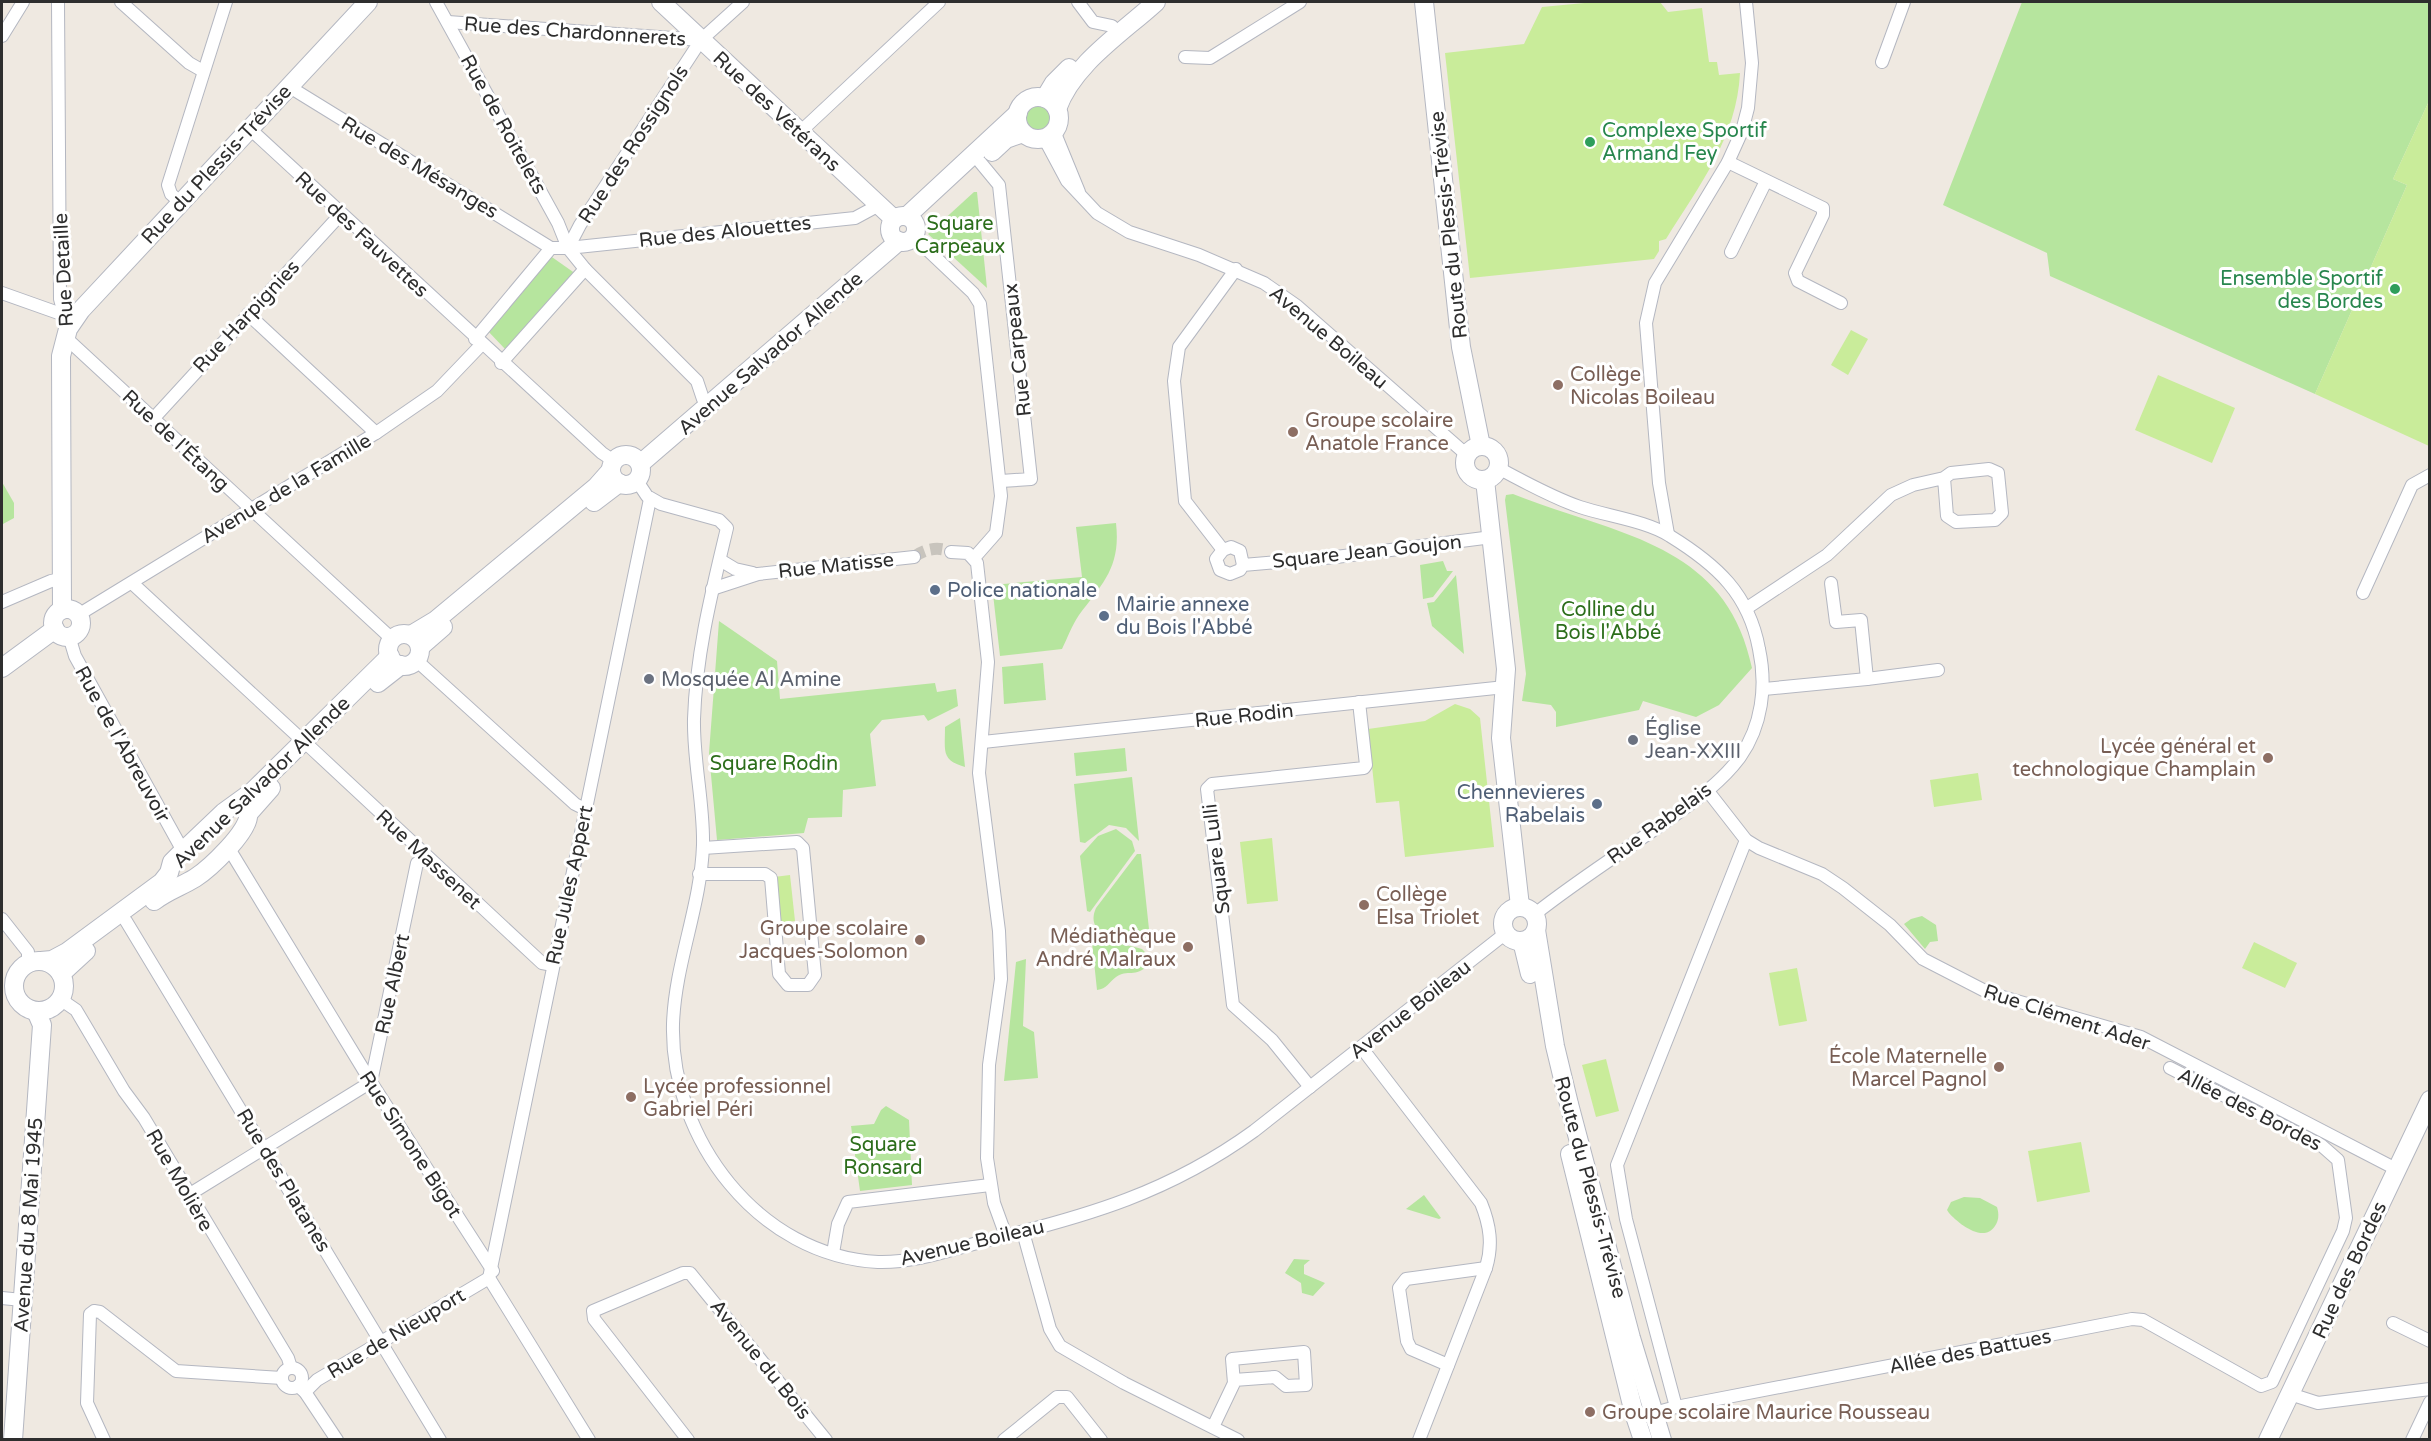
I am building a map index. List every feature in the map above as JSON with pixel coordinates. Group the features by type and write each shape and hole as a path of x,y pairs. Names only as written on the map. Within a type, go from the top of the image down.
{"main road":[{"name":"Rue du Plessis-Trévise","path":"66,328 180,202 368,2"},
{"name":"Rue des Vétérans","path":"661,2 799,133 904,228"},
{"path":"1051,103 1028,99 1017,113 1019,127 1023,133 1029,137 1049,134 1059,120 1051,103 1054,82 1140,2"},
{"path":"1051,103 1079,72 1156,2"},
{"name":"Route du Plessis-Trévise","path":"1424,2 1474,451"},
{"name":"Avenue Salvador Allende","path":"626,469 703,399 904,228 1017,113"},
{"name":"Avenue Salvador Allende","path":"174,878 172,862 183,851 224,812 242,810 306,744 388,673 425,629 596,487 626,469 1006,139 1023,133"},
{"name":"Rue Detaille","path":"66,328 61,356 61,579 70,612"},
{"path":"1474,451 1496,453 1491,474 1478,480 1468,474 1465,464 1474,451"},
{"name":"Route du Plessis-Trévise","path":"1491,474 1492,537 1506,669 1501,738 1524,925 1545,1050 1638,1427"},
{"path":"2,668 62,633 54,617 70,612"},
{"name":"Avenue Salvador Allende","path":"34,962 52,960 67,952 154,888 174,878 197,876 228,847 246,826 242,810"},
{"name":"Avenue Salvador Allende","path":"61,974 73,961 126,921 174,878"},
{"name":"Route du Plessis-Trévise","path":"1524,925 1631,1338 1662,1440"},
{"path":"34,962 56,968 61,974 63,991 60,999 50,1008 36,1011 22,1005 8,987 18,972 34,962"},
{"name":"Avenue du 8 Mai 1945","path":"13,1440 42,1025 36,1011"},
{"name":"Rue des Bordes","path":"2268,1440 2430,1100"}],"street":[{"path":"2,36 23,2"},
{"name":"Rue Detaille","path":"58,2 60,299 66,328"},
{"path":"121,2 189,63 203,71"},
{"path":"180,202 171,194 168,185 226,2"},
{"name":"Rue de Roitelets","path":"436,2 558,223 568,248 585,269 697,381 703,399"},
{"name":"Rue des Rossignols","path":"568,248 580,225 701,40 743,2"},
{"path":"799,133 939,2"},
{"path":"1078,2 1093,22 1112,26"},
{"path":"1185,57 1210,58 1300,2"},
{"path":"1668,534 1660,493 1646,323 1655,283 1728,162 1742,131 1748,108 1752,63 1746,2"},
{"path":"1882,62 1904,2"},
{"name":"Rue des Chardonnerets","path":"448,22 701,40"},
{"name":"Rue des Mésanges","path":"288,86 551,248"},
{"name":"Rue des Fauvettes","path":"249,128 501,363"},
{"name":"Avenue Boileau","path":"1049,134 1067,181 1080,196 1112,224 1236,269 1264,283 1297,306 1474,451"},
{"name":"Rue Carpeaux","path":"980,162 999,185 1031,479 1001,481"},
{"path":"1728,162 1823,208 1823,215 1796,273 1798,281 1841,303"},
{"path":"1731,252 1766,181"},
{"name":"Rue des Alouettes","path":"551,248 855,218 879,205"},
{"name":"Rue Harpignies","path":"153,419 340,214"},
{"name":"Rue Carpeaux","path":"904,228 980,302 1002,496 996,532 974,558"},
{"name":"Avenue de la Famille","path":"70,612 132,583 250,508 376,433 437,391 551,248"},
{"path":"585,269 501,363 602,453 626,469 650,499"},
{"name":"Square Jean Goujon","path":"1222,550 1185,501 1174,381 1179,347 1236,269"},
{"path":"2,293 29,305 66,328"},
{"path":"248,314 376,433"},
{"name":"Rue de l'Étang","path":"66,328 153,419 405,651 575,804 585,809"},
{"path":"1747,608 1827,555 1891,495 1913,485 1944,478 1951,473 1989,469 1998,473 2002,513 1995,520 1956,522 1947,516 1944,478"},
{"name":"Rue Rabelais","path":"1491,474 1578,506 1668,534 1716,569 1738,593 1747,608 1757,634 1764,688 1748,744 1728,771 1707,790 1524,925"},
{"path":"2362,593 2412,485 2430,475"},
{"name":"Avenue Boileau","path":"650,499 724,522 727,528 712,590 694,720 703,848 677,979 674,1009 675,1051 683,1095 695,1129 714,1164 738,1196 790,1236 833,1253 877,1262 905,1261 1023,1232 1131,1200 1184,1176 1225,1153 1361,1047 1524,925"},
{"name":"Rue Jules Appert","path":"491,1275 650,499"},
{"name":"Square Jean Goujon","path":"1243,565 1336,557 1492,537"},
{"name":"Square Jean Goujon","path":"1232,547 1240,551 1243,565 1240,570 1230,574 1220,570 1216,559 1222,550 1232,547"},
{"path":"951,552 965,552 974,558 979,574 988,662 979,773 999,931 1001,979 989,1065 986,1109 990,1185 1006,1236"},
{"name":"Rue Matisse","path":"758,574 914,557"},
{"path":"720,560 735,569 758,574"},
{"path":"712,590 735,580 758,574"},
{"path":"2,602 51,580 61,579"},
{"name":"Rue Massenet","path":"132,583 542,963 553,965"},
{"path":"1831,583 1836,622 1861,620 1867,680"},
{"name":"Rue de l'Abreuvoir","path":"62,633 183,851"},
{"path":"1764,688 1867,680 1938,670"},
{"name":"Rue Rodin","path":"983,742 1505,687"},
{"name":"Square Lulli","path":"1310,1087 1272,1040 1233,1005 1207,789 1212,784 1364,768 1366,765 1359,702"},
{"name":"Rue Clément Ader","path":"1707,790 1746,840 1759,848 1822,874 1880,917 1923,959 1974,986 2010,1000 2141,1037 2396,1169"},
{"path":"1676,1407 1626,1219 1617,1165 1746,840"},
{"path":"699,874 765,874 771,878 779,974 788,985 808,985 814,975 803,848 797,842 703,848"},
{"name":"Rue Simone Bigot","path":"228,847 491,1275 589,1440"},
{"name":"Rue Albert","path":"371,1083 417,863 427,858"},
{"path":"2,919 34,962"},
{"name":"Rue des Platanes","path":"126,921 440,1440"},
{"name":"Rue Molière","path":"60,999 76,1010 190,1194 288,1358 291,1368"},
{"path":"1361,1047 1481,1203 1491,1237 1486,1268 1419,1440"},
{"name":"Allée des Bordes","path":"2170,1068 2321,1145 2338,1160 2346,1218 2343,1231 2272,1382"},
{"path":"190,1194 371,1083"},
{"path":"833,1253 838,1224 848,1202 990,1185"},
{"path":"1023,1232 1050,1329 1060,1346 1124,1383 1238,1440"},
{"path":"1448,1365 1411,1348 1407,1341 1399,1288 1406,1279 1486,1268"},
{"name":"Avenue du Bois","path":"688,1440 594,1318 593,1311 683,1273 690,1273 696,1279 826,1440"},
{"name":"Rue de Nieuport","path":"302,1389 491,1275"},
{"path":"2,1298 22,1300"},
{"path":"104,1440 87,1403 90,1314 94,1311 100,1312 176,1371 282,1378"},
{"name":"Allée des Battues","path":"1638,1427 1645,1409 1654,1413 2132,1319 2143,1320 2261,1386 2272,1382"},
{"path":"2393,1323 2430,1341"},
{"path":"1213,1427 1234,1380 1232,1359 1304,1352 1306,1385 1286,1386 1275,1377 1234,1380"},
{"path":"282,1378 284,1372 291,1368 302,1374 302,1389 337,1440"},
{"path":"282,1378 289,1388 302,1389"},
{"path":"2290,1394 2318,1403 2430,1389"},
{"path":"1004,1440 1057,1397 1067,1397 1101,1440"},
{"path":"2412,1440 2430,1402"}],"green space":[{"name":"Complexe Sportif Armand Fey","path":"1595,2 1660,2 1668,12 1702,8 1709,62 1717,62 1719,75 1740,73 1732,118 1724,140 1703,180 1666,239 1659,241 1659,251 1654,259 1470,278 1445,53 1524,44 1542,7"},
{"path":"2022,2 2429,2 2429,101 2393,179 2407,185 2315,394 2050,276 2047,253 1943,205"},
{"name":"Ensemble Sportif des Bordes","path":"2429,101 2429,446 2315,394 2407,185 2393,179"},
{"path":"1039,105 1048,109 1052,118 1048,127 1039,131 1030,127 1026,118 1030,109"},
{"name":"Square Carpeaux","path":"974,192 977,192 987,288 928,234"},
{"path":"549,255 576,274 506,350 486,329"},
{"path":"1851,330 1868,339 1848,375 1831,365"},
{"path":"2158,375 2235,408 2212,463 2135,430"},
{"path":"2,482 14,503 14,518 3,524"},
{"name":"Colline du Bois l'Abbé","path":"1513,494 1626,534 1661,549 1692,568 1718,593 1738,626 1752,668 1719,705 1696,717 1643,701 1639,710 1556,727 1556,712 1551,705 1522,701 1526,674 1505,500 1506,495"},
{"path":"1116,523 1117,538 1113,563 1103,583 1076,619 1062,649 1000,656 992,585 1082,577 1076,527"},
{"path":"1443,561 1447,571 1453,571 1433,597 1423,599 1420,565"},
{"path":"1456,575 1464,654 1432,626 1427,603 1434,602"},
{"name":"Square Rodin","path":"719,621 777,661 780,699 935,683 937,692 956,689 958,706 928,721 924,715 882,720 870,734 876,786 843,790 842,817 808,818 804,833 717,840 709,753"},
{"path":"1043,663 1046,700 1004,704 1002,667"},
{"path":"1455,704 1470,709 1480,718 1494,847 1405,857 1399,801 1376,803 1368,729 1425,721"},
{"path":"960,718 965,767 948,758 945,749 945,727"},
{"path":"1125,748 1127,771 1076,776 1074,753"},
{"path":"1978,773 1982,800 1934,807 1930,780"},
{"path":"1132,777 1139,841 1126,828 1109,825 1085,843 1080,842 1074,784"},
{"path":"1116,829 1132,841 1135,851 1090,912 1087,911 1080,856 1098,836"},
{"path":"1272,838 1278,901 1247,904 1240,842"},
{"path":"1137,854 1141,854 1151,948 1113,938 1099,930 1095,924 1096,908"},
{"path":"790,875 795,921 779,923 774,877"},
{"path":"1922,916 1936,925 1938,941 1930,942 1925,949 1904,924"},
{"path":"1090,924 1108,940 1142,949 1147,954 1148,965 1139,971 1120,975 1106,987 1097,990"},
{"path":"2254,942 2297,963 2285,988 2242,968"},
{"path":"1026,959 1023,1026 1034,1032 1038,1078 1004,1081 1016,962"},
{"path":"1797,968 1807,1021 1779,1026 1769,973"},
{"path":"1606,1059 1619,1111 1596,1117 1582,1065"},
{"name":"Square Ronsard","path":"886,1106 909,1120 912,1185 860,1191 851,1126 874,1124 881,1110"},
{"path":"2081,1142 2090,1192 2037,1202 2028,1151"},
{"path":"1424,1195 1441,1218 1406,1209"},
{"path":"1964,1197 1980,1198 1997,1207 1997,1221 1990,1231 1984,1233 1971,1230 1949,1213 1947,1210 1951,1202"},
{"path":"1294,1259 1310,1260 1304,1265 1304,1274 1325,1283 1313,1296 1302,1293 1301,1283 1285,1273"}],"tunnel":[{"path":"914,557 932,549 951,552"}],"place":[{"name":"Complexe Sportif Armand Fey","path":"1590,142"},
{"name":"Ensemble Sportif des Bordes","path":"2395,289"},
{"name":"Collège Nicolas Boileau","path":"1558,385"},
{"name":"Groupe scolaire Anatole France","path":"1293,432"},
{"name":"Police nationale","path":"935,590"},
{"name":"Mairie annexe du Bois l'Abbé","path":"1104,616"},
{"name":"Mosquée Al Amine","path":"649,679"},
{"name":"Église Jean-XXIII","path":"1633,740"},
{"name":"Lycée général et technologique Champlain","path":"2268,758"},
{"name":"Chennevieres Rabelais","path":"1597,804"},
{"name":"Collège Elsa Triolet","path":"1364,905"},
{"name":"Groupe scolaire Jacques-Solomon","path":"920,940"},
{"name":"Médiathèque André Malraux","path":"1188,947"},
{"name":"École Maternelle Marcel Pagnol","path":"1999,1067"},
{"name":"Lycée professionnel Gabriel Péri","path":"631,1097"},
{"name":"Groupe scolaire Maurice Rousseau","path":"1590,1412"}]}
